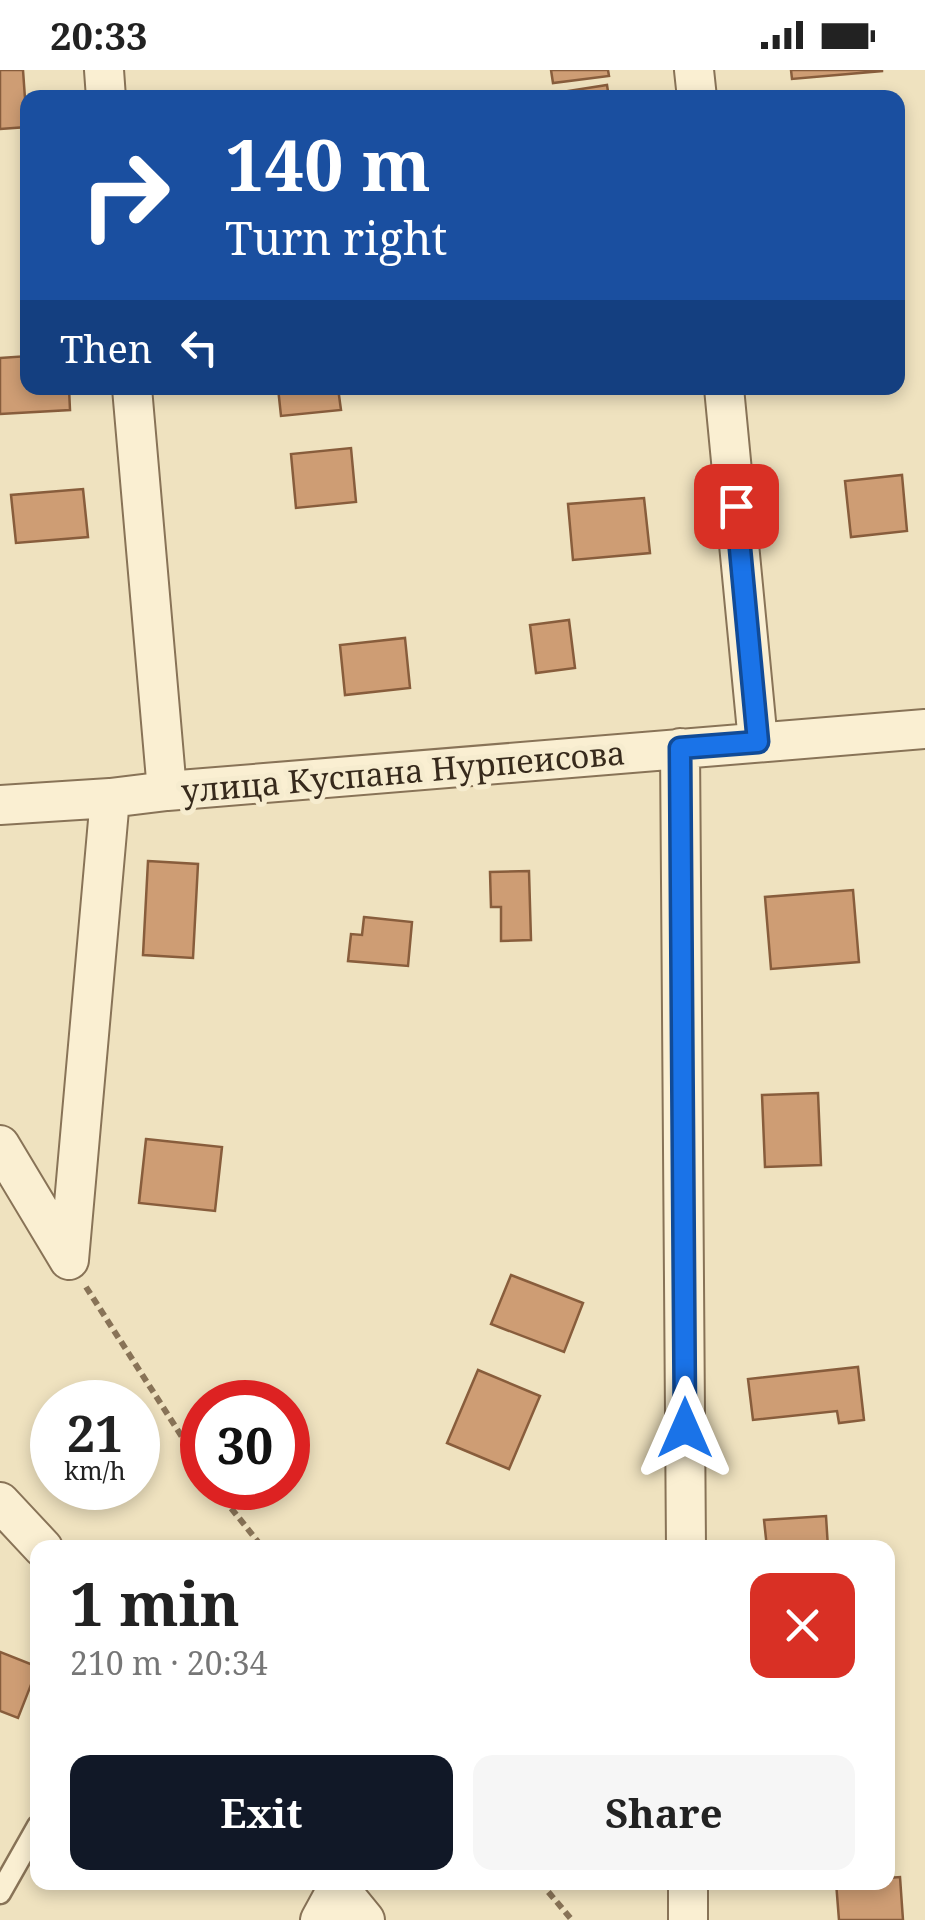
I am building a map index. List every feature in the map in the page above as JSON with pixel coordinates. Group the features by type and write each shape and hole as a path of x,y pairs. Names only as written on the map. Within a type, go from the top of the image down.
{"street":[{"path":"133,395 167,791"},
{"path":"725,395 758,742"},
{"name":"улица Куспана Нурпеисова","path":"0,805 925,729"},
{"path":"680,748 686,1540"},
{"path":"69,1260 110,798"},
{"path":"0,1145 69,1260"},
{"path":"0,1502 36,1540"},
{"path":"320,1920 333,1890"},
{"path":"341,1890 365,1920"},
{"path":"688,1890 688,1920"}],"lane":[{"path":"0,1893 30,1840"}],"path":[{"path":"69,1260 180,1434"},
{"path":"232,1510 256,1540"},
{"path":"547,1890 572,1920"}],"building":[{"path":"0,70 23,70 20,128 0,129"},
{"path":"551,70 608,70 609,76 553,83"},
{"path":"791,70 882,70 882,71 792,79"},
{"path":"607,85 608,90 575,90"},
{"path":"20,357 20,395 69,395 70,410 0,414 0,358"},
{"path":"279,395 339,395 341,410 281,416"},
{"path":"351,448 356,502 296,508 291,454"},
{"path":"902,475 907,531 851,537 845,481"},
{"path":"83,489 88,537 16,543 11,495"},
{"path":"644,498 650,553 573,560 568,504"},
{"path":"569,620 575,668 536,673 530,625"},
{"path":"405,638 410,688 345,695 340,645"},
{"path":"148,861 198,864 193,958 143,955"},
{"path":"529,871 531,940 501,941 501,907 491,907 490,872"},
{"path":"853,890 859,962 771,969 765,897"},
{"path":"364,917 412,922 408,966 348,961 351,934 362,935"},
{"path":"818,1093 821,1165 765,1167 762,1095"},
{"path":"146,1139 222,1147 215,1211 139,1203"},
{"path":"511,1275 583,1303 564,1352 491,1324"},
{"path":"858,1367 864,1420 839,1423 837,1411 753,1420 748,1379"},
{"path":"478,1370 540,1396 509,1469 447,1443"},
{"path":"826,1516 828,1540 766,1540 764,1520"},
{"path":"0,1652 30,1664 30,1687 18,1718 0,1711"},
{"path":"895,1877 900,1877 903,1920 839,1920 837,1890 895,1890"}],"route":[{"path":"685,1428 680,748 758,742 736,506"}]}
